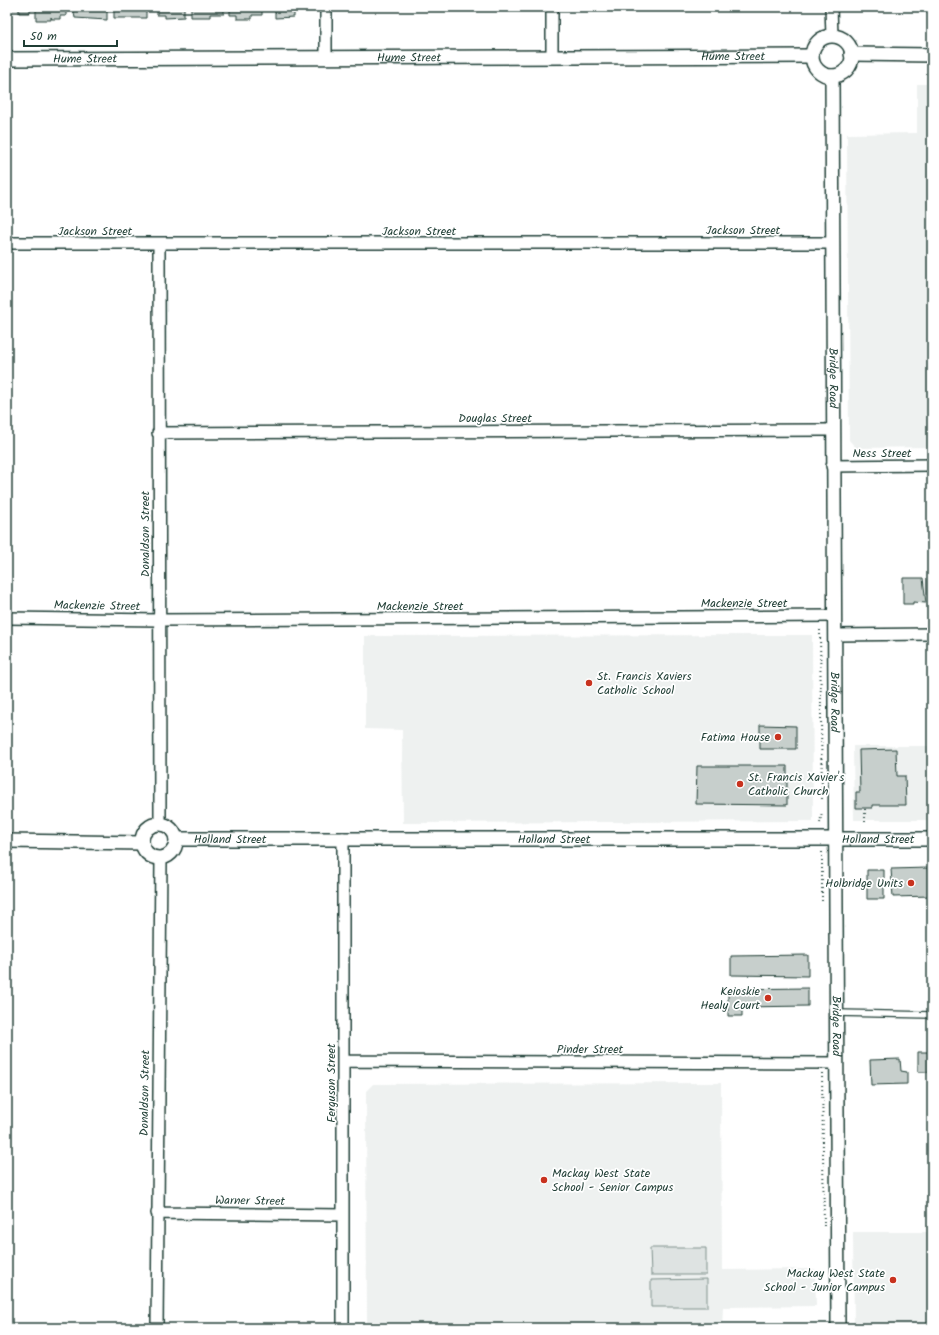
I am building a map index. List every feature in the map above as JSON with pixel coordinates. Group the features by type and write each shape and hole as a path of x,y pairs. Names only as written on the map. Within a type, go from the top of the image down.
{"street":[{"path":"326,7 326,57"},
{"path":"552,7 552,57"},
{"path":"831,7 832,36"},
{"path":"832,36 843,40 851,50 848,68 843,72 832,76 819,71 814,66 812,56 814,46 819,41 832,36"},
{"path":"851,54 932,55"},
{"name":"Hume Street","path":"7,58 812,56"},
{"name":"Bridge Road","path":"832,76 832,466 838,1328"},
{"name":"Jackson Street","path":"7,243 832,243"},
{"name":"Donaldson Street","path":"159,244 158,620 160,823"},
{"name":"Douglas Street","path":"158,433 832,430"},
{"name":"Ness Street","path":"832,466 932,465"},
{"name":"Mackenzie Street","path":"7,618 158,620 834,616"},
{"path":"834,635 932,634"},
{"path":"160,823 172,828 177,839 175,849 172,854 160,858 149,855 142,842 144,833 148,828 160,823"},
{"name":"Ferguson Street","path":"343,838 343,1328"},
{"name":"Holland Street","path":"177,839 932,839"},
{"path":"7,841 142,842"},
{"name":"Donaldson Street","path":"157,1328 160,858"},
{"name":"Pinder Street","path":"344,1061 837,1063"},
{"name":"Warner Street","path":"157,1213 344,1215"}],"lane":[{"path":"836,1013 932,1014"}],"path":[{"path":"820,630 821,827"},
{"path":"865,808 865,822"},
{"path":"822,1077 824,1234"}],"shaded area":[{"path":"917,84 932,84 932,447 856,448 849,440 847,134 917,133"},
{"name":"St. Francis Xaviers Catholic School","path":"812,635 813,821 403,823 402,730 365,729 365,636"},
{"path":"853,746 932,746 932,820 854,820"},
{"name":"Mackay West State School - Senior Campus","path":"721,1083 722,1270 815,1269 816,1306 723,1307 722,1328 367,1328 366,1091 373,1084"},
{"name":"Mackay West State School - Junior Campus","path":"853,1232 932,1232 932,1328 854,1328"},
{"path":"650,1248 706,1248 706,1275 651,1275"},
{"path":"707,1279 707,1307 651,1307 651,1280"}],"building":[{"path":"7,7 30,7 30,13 19,13 19,9 7,9"},
{"path":"36,7 66,7 66,16 60,16 60,19 52,19 51,17 51,20 36,20"},
{"path":"73,7 107,7 107,20 75,18"},
{"path":"114,7 146,7 146,18 114,18"},
{"path":"157,7 184,7 184,17 165,18 165,15 157,15"},
{"path":"191,7 224,7 224,14 210,14 210,17 191,17"},
{"path":"230,7 262,7 262,15 252,15 252,19 237,19 237,15 230,15"},
{"path":"275,7 294,7 294,17 275,18"},
{"path":"903,578 923,578 926,603 913,602 913,604 903,604"},
{"name":"Fatima House","path":"760,725 796,726 796,749 760,749"},
{"path":"896,749 897,776 905,776 906,805 872,805 872,808 856,808 856,792 860,792 859,750"},
{"path":"697,766 787,766 787,805 696,804"},
{"name":"Holbridge Units","path":"928,868 931,896 893,897 891,869"},
{"path":"867,870 884,870 884,899 867,899"},
{"path":"808,955 808,976 731,975 731,956"},
{"name":"Keioskie Healy Court","path":"808,988 808,1006 742,1007 742,1016 728,1016 728,989"},
{"path":"918,1052 932,1052 932,1072 918,1072"},
{"path":"900,1059 901,1071 907,1072 907,1084 871,1085 870,1060"}],"place":[{"name":"St. Francis Xaviers Catholic School","path":"589,683"},
{"name":"Fatima House","path":"778,737"},
{"name":"St. Francis Xavier's Catholic Church","path":"740,784"},
{"name":"Holbridge Units","path":"911,883"},
{"name":"Keioskie Healy Court","path":"768,998"},
{"name":"Mackay West State School - Senior Campus","path":"544,1180"},
{"name":"Mackay West State School - Junior Campus","path":"893,1280"}]}
